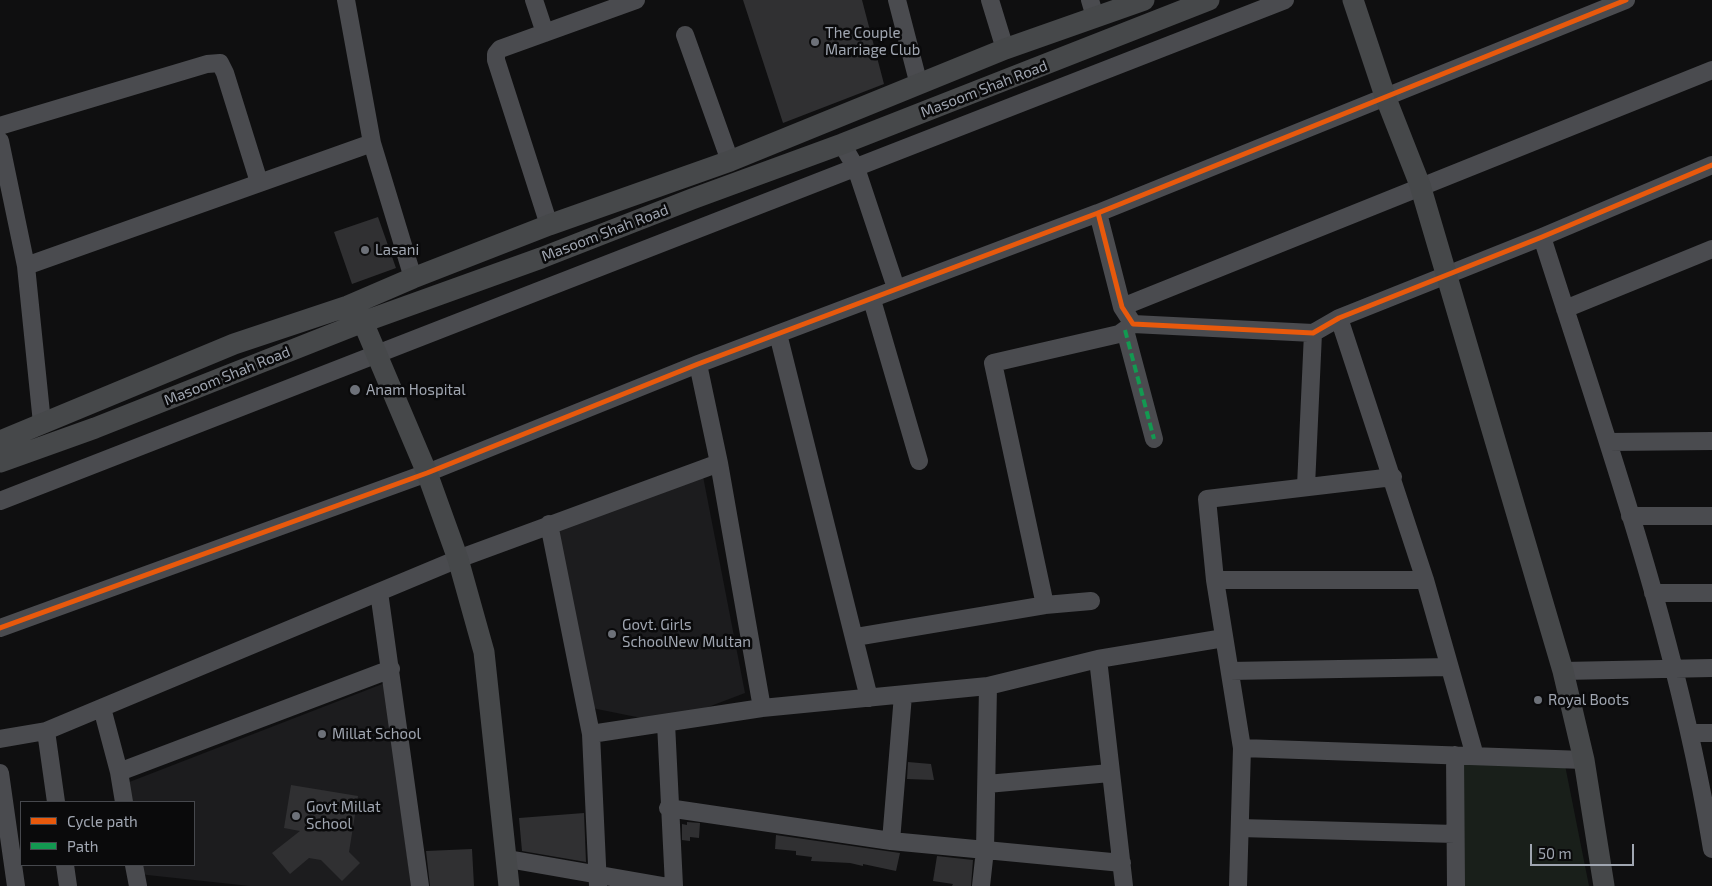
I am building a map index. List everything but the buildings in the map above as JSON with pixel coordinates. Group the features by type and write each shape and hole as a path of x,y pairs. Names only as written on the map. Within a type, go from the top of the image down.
{"main road":[{"name":"Masoom Shah Road","path":"0,441 234,344 348,306 413,278 540,229 730,161 1005,50 1092,9 1144,0"},
{"name":"Masoom Shah Road","path":"0,462 95,428 363,322 541,258 851,140 1209,0"},
{"path":"1353,0 1385,96 1420,186 1448,275 1563,671 1584,760 1604,886"},
{"path":"540,229 541,258"},
{"path":"363,322 427,473 458,559 484,652 508,859 509,886"},
{"path":"234,344 245,370"}],"street":[{"path":"346,0 372,143 413,278"},
{"path":"534,0 545,33"},
{"path":"540,229 496,54 500,49 636,0"},
{"path":"897,0 919,85"},
{"path":"990,0 1005,50"},
{"path":"0,501 1284,0"},
{"path":"0,628 427,473 698,364 872,300 896,288 1098,213 1626,0"},
{"path":"685,35 730,161"},
{"path":"0,126 207,64 220,63 226,73 259,182"},
{"path":"1122,307 1712,70"},
{"path":"848,113 856,168 896,288"},
{"path":"0,141 26,266 42,423"},
{"path":"26,266 372,143"},
{"path":"1045,605 993,363 1120,334 1129,327 1313,333 1340,318 1542,237 1712,165"},
{"path":"1098,213 1122,307 1129,327 1154,439"},
{"path":"1542,237 1608,442 1674,668 1709,808 1712,849"},
{"path":"1565,309 1712,249"},
{"path":"872,300 920,461"},
{"path":"1340,318 1425,580 1475,756"},
{"path":"1306,486 1313,333"},
{"path":"778,334 869,698"},
{"path":"698,364 719,463 762,708"},
{"path":"1608,442 1712,441"},
{"path":"0,739 46,730 458,559 719,463"},
{"path":"1238,886 1242,748 1215,580 1207,500 1306,486 1393,477"},
{"path":"1630,516 1712,516"},
{"path":"549,524 590,734 597,880"},
{"path":"1215,580 1425,580"},
{"path":"379,592 420,886"},
{"path":"1653,593 1712,593"},
{"path":"855,637 1045,605 1092,601"},
{"path":"590,734 762,708 988,686 1098,659 1224,638"},
{"path":"1098,659 1124,886"},
{"path":"1230,671 1449,667"},
{"path":"1563,671 1712,668"},
{"path":"119,772 391,669"},
{"path":"981,886 985,850 988,686"},
{"path":"891,841 903,695"},
{"path":"102,708 119,772 124,801"},
{"path":"666,723 668,808 674,886"},
{"path":"46,730 56,801"},
{"path":"1690,733 1712,733"},
{"path":"1242,748 1584,760"},
{"path":"1455,755 1456,886"},
{"path":"0,773 16,886"},
{"path":"987,784 1110,773"},
{"path":"668,808 891,841 1122,863"},
{"path":"1240,828 1456,834"},
{"path":"508,859 597,880 663,886"},
{"path":"65,866 68,886"},
{"path":"134,866 138,886"}],"shaded area":[{"path":"702,471 745,693 666,723 592,708 556,528"},
{"name":"Millat School","path":"385,683 411,886 250,886 138,874 136,866 195,866 195,801 123,801 119,786"},
{"path":"1449,755 1564,760 1589,886 1450,886"}],"marked path":[{"path":"1125,330 1154,439"}],"cycle path":[{"path":"0,628 427,473 698,364 1098,213 1626,0"},
{"path":"1098,213 1122,307 1133,324 1313,333 1339,318 1542,237 1712,165"}],"place":[{"name":"The Couple Marriage Club","path":"815,42"},
{"name":"Lasani","path":"365,250"},
{"name":"Anam Hospital","path":"355,390"},
{"name":"Govt. Girls SchoolNew Multan","path":"612,634"},
{"name":"Royal Boots","path":"1538,700"},
{"name":"Millat School","path":"322,734"},
{"name":"Govt Millat School","path":"296,816"}]}
